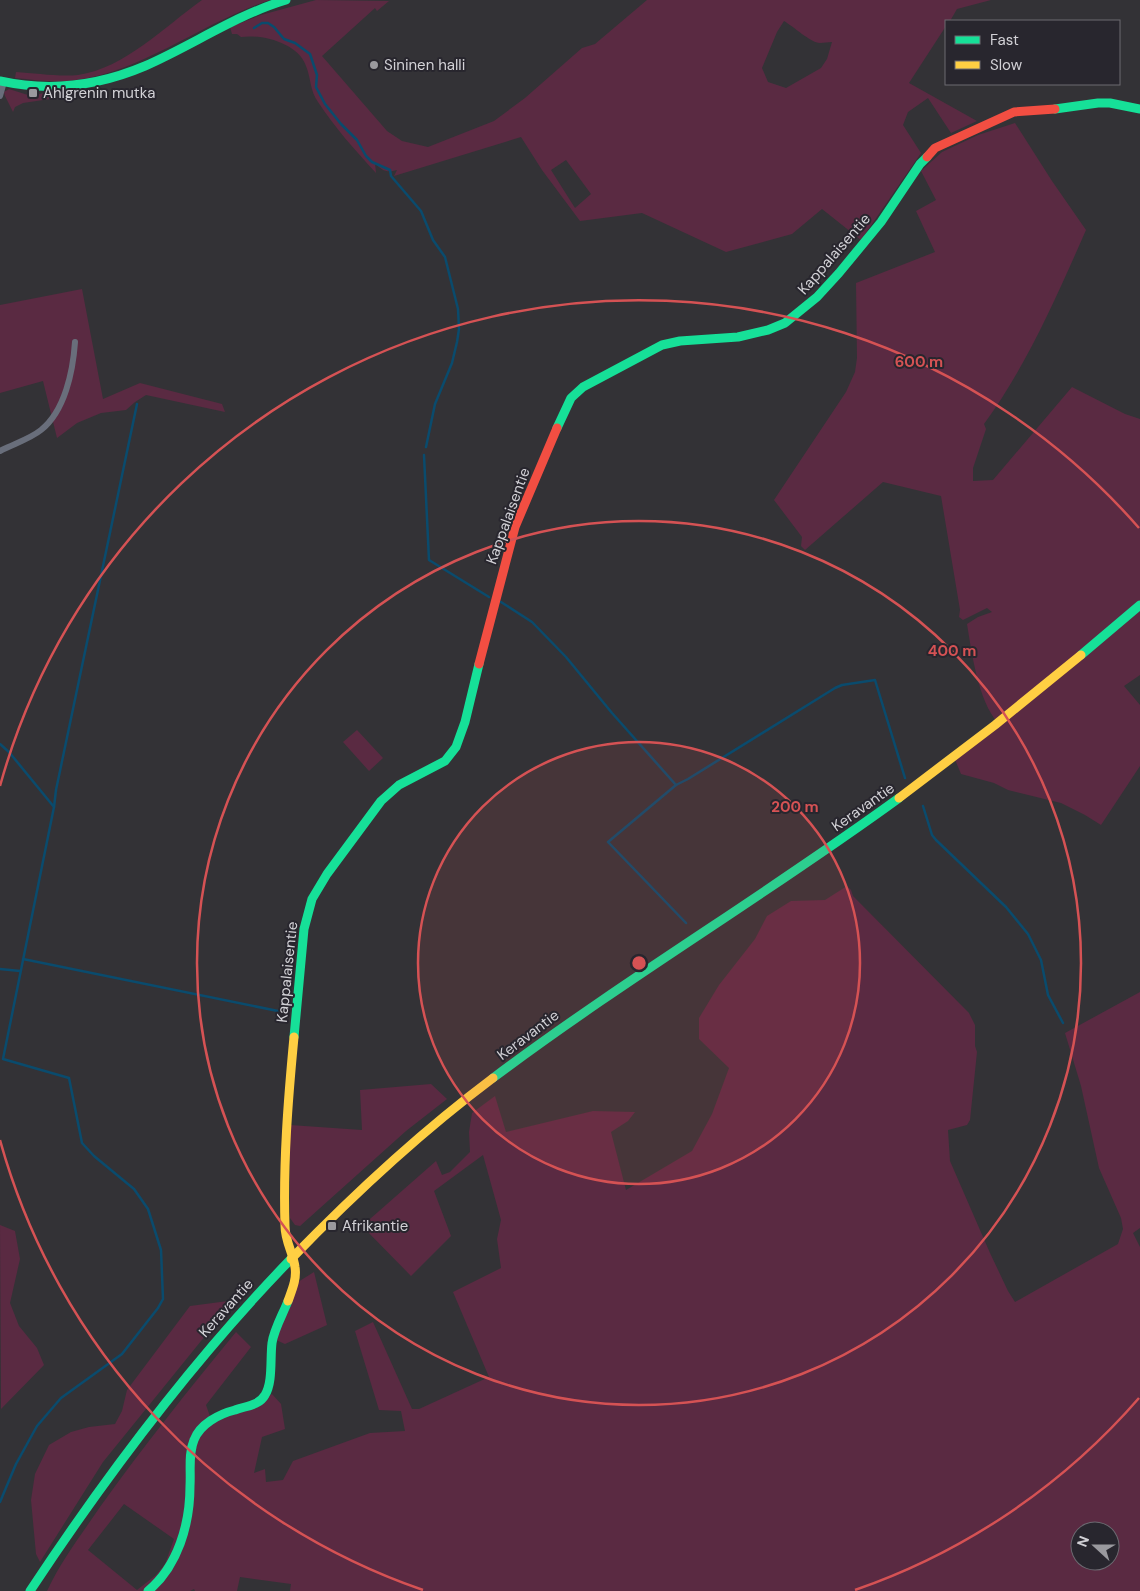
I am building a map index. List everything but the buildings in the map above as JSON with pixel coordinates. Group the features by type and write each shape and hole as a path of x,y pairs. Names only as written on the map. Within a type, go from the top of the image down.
{"street":[{"path":"0,96 2,81 34,86 68,86 110,79 146,66 221,26 259,9 286,0"},
{"name":"Kappalaisentie","path":"292,1257 287,1243 285,1228 289,1085 304,929 312,899 327,874 386,797 398,785 445,761 456,746 465,722 515,527 563,413 572,398 583,387 662,345 680,341 738,337 768,330 785,323 829,285 868,240 910,177 928,154 947,142 1014,112 1098,103 1110,103 1140,109"},
{"path":"0,451 36,433 54,416 69,383 74,366 75,342"},
{"name":"Keravantie","path":"30,1591 105,1479 151,1419 232,1322 292,1257 400,1154 434,1125 554,1032 638,973 747,903 886,807 1037,692 1140,605"},
{"path":"148,1591 160,1581 169,1568 185,1531 190,1503 190,1454 194,1440 203,1427 211,1420 233,1410 253,1405 266,1394 272,1341 295,1279 295,1267 292,1257"}],"shaded area":[{"path":"202,0 270,0 222,20 151,56 102,75 61,81 15,78 16,72 78,75 112,64 143,45"},
{"path":"316,0 389,1 377,11 375,8 322,56 387,131 402,141 428,147 494,121 525,98 582,48 595,44 647,0 991,0 957,9 951,20 945,20 945,28 909,83 977,121 951,133 928,98 908,112 903,125 921,153 861,240 822,209 792,234 726,252 642,213 580,221 542,170 521,137 394,176 397,170 385,171 375,163 376,173 338,130 318,102 313,93 306,66 302,58 295,51 269,39 249,36 241,37 237,34 232,34 230,27 261,15","holes":["784,21 807,37 820,43 832,42 827,59 821,68 786,88 768,82 762,68 777,32","566,160 591,194 575,208 551,170"]},
{"path":"9,89 31,96 48,92 50,99 23,103 15,107 13,112 4,92"},
{"path":"1015,123 1086,230 1028,354 984,424 986,429 973,468 973,481 993,480 1072,387 1125,414 1140,419 1140,675 1124,686 1140,705 1140,766 1101,825 1061,803 1008,790 994,783 961,774 954,757 998,723 985,702 977,676 967,624 978,617 992,612 987,608 963,620 959,617 960,610 941,496 883,482 805,550 801,546 802,537 774,500 846,392 855,372 857,358 856,283 935,252 916,211 936,200 921,171 942,152 978,135"},
{"path":"82,289 103,399 140,383 222,404 225,412 146,395 126,410 101,413 77,423 57,438 43,381 0,393 0,305"},
{"path":"357,730 383,758 369,771 343,742"},
{"path":"847,886 853,896 969,1013 975,1025 975,1046 977,1052 970,1120 967,1125 948,1130 950,1161 990,1253 1015,1302 1118,1244 1123,1229 1121,1218 1099,1168 1081,1086 1065,1033 1140,992 1140,1228 1133,1233 1140,1247 1140,1591 290,1591 291,1584 240,1577 237,1591 195,1591 194,1589 190,1591 47,1591 72,1548 116,1485 166,1418 236,1332 251,1347 206,1405 212,1422 257,1405 272,1394 281,1404 285,1429 262,1437 254,1473 265,1469 266,1482 283,1480 293,1461 370,1433 405,1431 401,1411 379,1410 355,1331 373,1322 412,1409 419,1409 489,1377 453,1292 501,1268 497,1239 501,1220 483,1155 434,1191 451,1236 411,1276 362,1226 436,1161 442,1175 450,1172 470,1152 469,1132 472,1113 495,1096 506,1132 593,1111 635,1112 628,1121 611,1132 626,1190 692,1151 712,1114 729,1068 699,1039 699,1018 719,985 755,939 767,916 791,901 825,900","holes":["124,1504 174,1539 165,1564 156,1575 137,1590 88,1550"]},
{"path":"431,1084 447,1099 406,1131 300,1226 295,1225 290,1218 290,1125 362,1130 360,1090"},
{"path":"0,1225 15,1231 20,1259 10,1303 19,1326 37,1348 44,1365 1,1409"},
{"path":"314,1272 327,1325 285,1344 276,1340 298,1282"},
{"path":"228,1301 233,1304 103,1462 40,1562 36,1554 31,1500 35,1474 49,1445 71,1432 89,1427 115,1424 122,1411 127,1390 190,1306"}],"waterway":[{"path":"254,28 262,23 268,23 284,39 295,43 310,54 317,75 316,87 325,104 357,140 366,156 372,162 390,170 391,176 421,211 433,240 445,257 458,309 459,329 452,363 435,404 426,447"},
{"path":"0,1502 16,1464 37,1426 61,1398 122,1354 163,1299 161,1250 148,1209 134,1189 94,1156 82,1143 69,1078 3,1059 56,790 137,404"},
{"path":"424,455 429,560 489,597"},
{"path":"501,602 532,622 566,657 612,713 676,785"},
{"path":"686,923 608,842 676,785 835,688 842,685 875,680 905,778"},
{"path":"0,744 9,752 54,807"},
{"path":"923,806 932,835 936,840 1006,907 1028,934 1041,960 1048,995 1063,1023"},
{"path":"23,959 278,1011"},
{"path":"0,969 20,971"}],"traffic: fast":[{"path":"0,81 37,86 55,86 74,85 110,78 145,66 232,22 286,0"},
{"path":"1055,109 1098,103 1110,103 1140,109"},
{"path":"557,428 571,398 583,387 662,345 680,341 738,337 768,330 785,323 817,297 839,273 881,222 920,164 927,157"},
{"path":"1081,655 1140,605"},
{"path":"294,1037 304,929 312,899 327,874 381,801 399,785 445,761 456,747 465,722 479,664"},
{"path":"493,1078 593,1006 798,869 899,798"},
{"path":"30,1591 121,1461 185,1378 219,1337 291,1259"},
{"path":"148,1591 167,1569 185,1529 188,1515 190,1457 194,1440 201,1429 211,1420 223,1414 256,1404 265,1395 268,1390 270,1377 273,1338 288,1301"}],"traffic: slow":[{"path":"899,798 995,725 1081,655"},
{"path":"288,1301 295,1276 294,1262 285,1231 286,1132 294,1037"},
{"path":"291,1259 389,1164 493,1078"}],"traffic: jam":[{"path":"927,157 935,148 1014,112 1055,109"},
{"path":"479,664 515,527 557,428"}],"place":[{"name":"Sininen halli","path":"374,65"},
{"name":"Ahlgrenin mutka","path":"33,93"},
{"name":"Afrikantie","path":"332,1226"}]}
